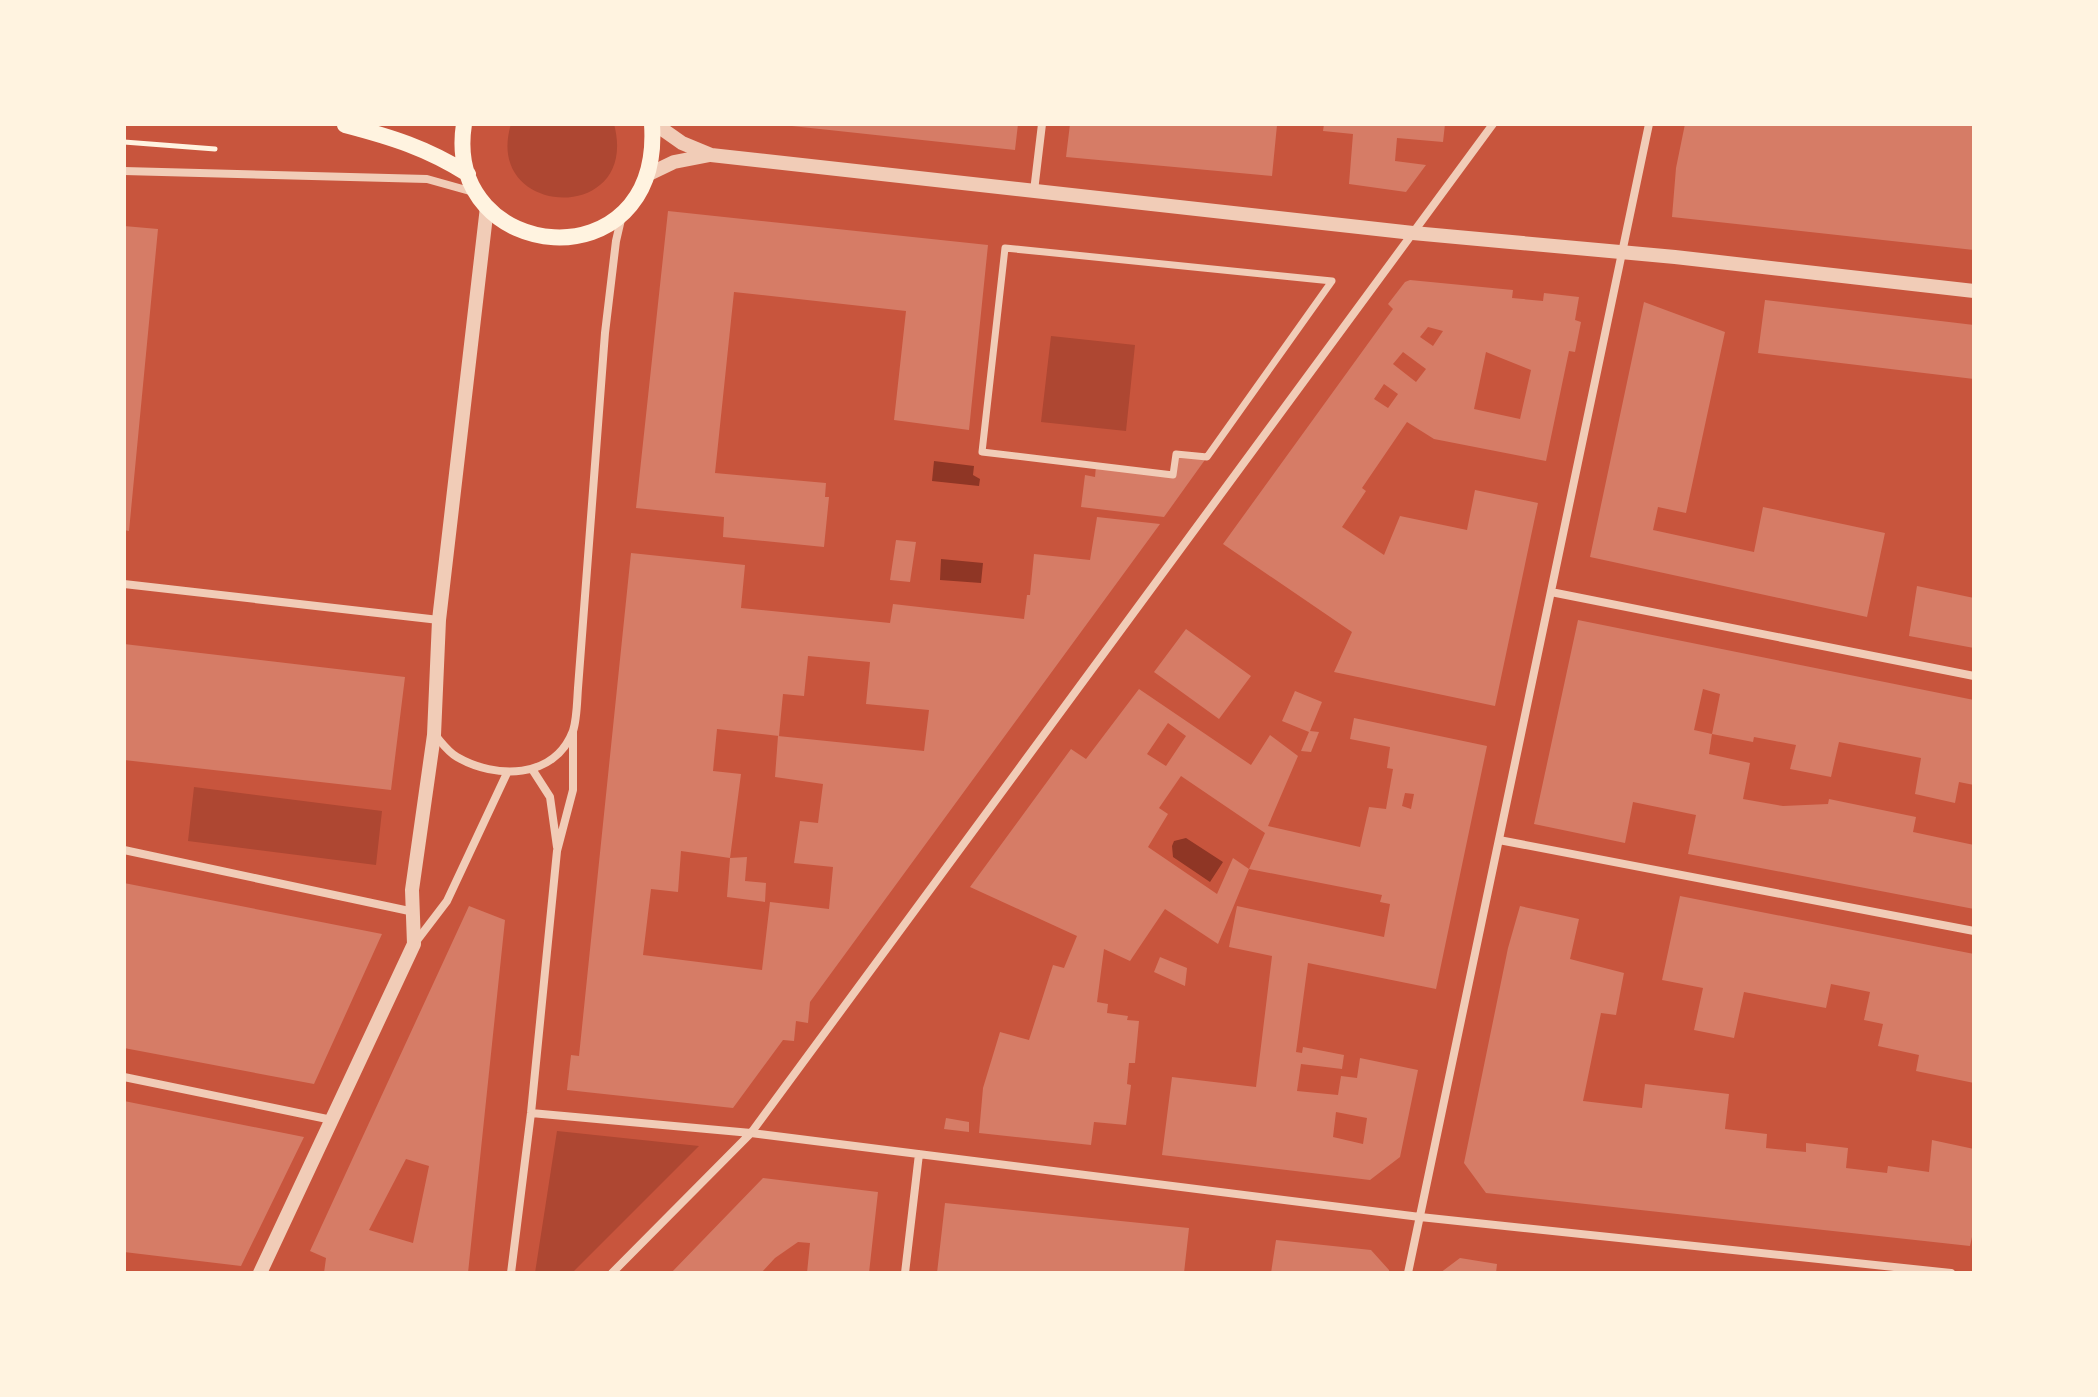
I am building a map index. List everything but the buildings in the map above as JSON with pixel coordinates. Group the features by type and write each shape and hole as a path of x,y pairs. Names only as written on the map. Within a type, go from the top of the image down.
{"main road":[{"path":"334,124 382,124"},
{"path":"464,124 463,156 468,174 482,200 506,223 528,234 553,238 578,237 602,229 622,214 638,196 649,174 654,150 654,124"},
{"path":"345,125 402,140 468,174"}],"street":[{"path":"654,124 682,143 711,155 1974,291"},
{"path":"1034,191 1042,124"},
{"path":"612,1273 751,1133 1493,124"},
{"path":"1408,1273 1649,124"},
{"path":"649,174 674,162 711,155"},
{"path":"124,171 427,179 482,200 439,620 434,735 412,890 414,944"},
{"path":"511,1273 531,1113 557,851 573,790 573,731 605,333 622,214"},
{"path":"1005,248 1332,281 1207,457 1176,454 1173,475 982,452 1005,248"},
{"path":"124,584 439,620"},
{"path":"1551,592 1974,676"},
{"path":"434,735 454,756 479,767 507,773 532,769 556,757 573,731"},
{"path":"532,769 550,797 557,851"},
{"path":"260,1273 414,944 447,901 507,773"},
{"path":"1499,840 1974,931"},
{"path":"124,850 415,912"},
{"path":"124,1077 332,1120"},
{"path":"531,1113 751,1133 1420,1217 1951,1273"},
{"path":"905,1273 919,1154"}],"shaded area":[{"path":"511,124 614,124 616,157 605,180 586,193 562,198 538,192 519,178 508,155"},
{"path":"1051,336 1135,345 1126,431 1041,422"},
{"path":"934,461 974,466 973,475 980,479 979,486 932,481"},
{"path":"941,559 983,563 981,583 940,580"},
{"path":"194,787 382,811 376,865 188,841"},
{"path":"1186,838 1223,862 1210,882 1173,857 1174,841"},
{"path":"557,1131 699,1146 572,1273 535,1273"}]}
